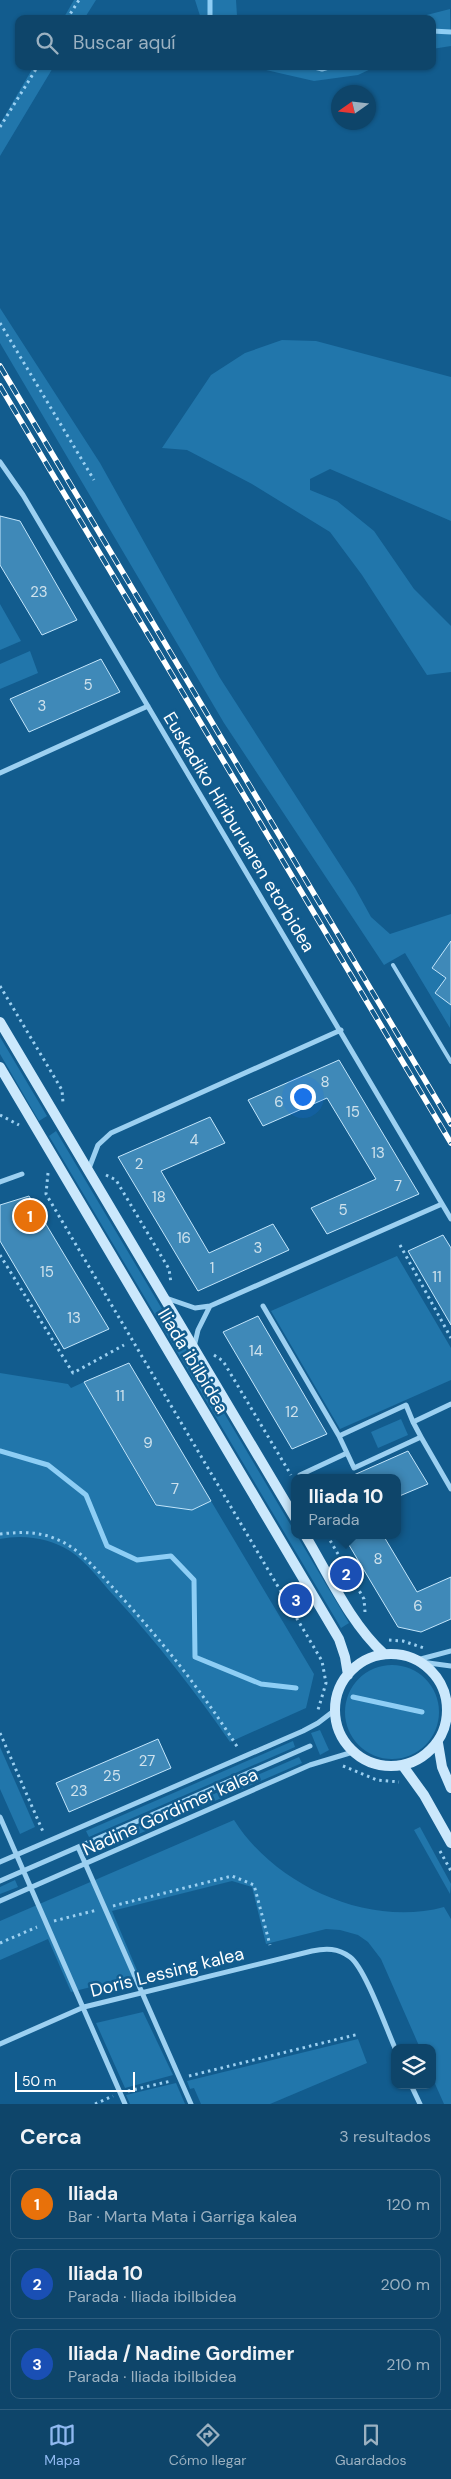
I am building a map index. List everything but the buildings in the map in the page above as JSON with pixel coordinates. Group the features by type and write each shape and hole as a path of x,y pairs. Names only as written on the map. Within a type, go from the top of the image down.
{"street":[{"name":"Euskadiko Hiriburuaren etorbidea","path":"0,462 23,495 451,1219"},
{"path":"0,773 148,706"},
{"name":"Iliada ibilbidea","path":"0,1022 291,1511"},
{"path":"88,1171 98,1145 111,1133 341,1030"},
{"name":"Iliada ibilbidea","path":"0,1067 339,1639 348,1675"},
{"path":"0,1182 22,1174"},
{"path":"162,1296 195,1308 210,1306 442,1204"},
{"path":"194,1349 198,1330 210,1306"},
{"path":"263,1306 339,1436 354,1468 421,1437"},
{"path":"414,1422 451,1404"},
{"path":"339,1436 406,1405 421,1437 451,1489"},
{"path":"302,1474 347,1453"},
{"path":"307,1539 360,1626 370,1641 384,1654"},
{"path":"419,1661 451,1651"},
{"path":"419,1661 430,1669 442,1686 449,1708 445,1728 438,1742 428,1753 403,1766 376,1765 353,1752 340,1732 335,1710 337,1697 348,1675 364,1661 384,1654 401,1655 419,1661 451,1666"},
{"name":"Nadine Gordimer kalea","path":"0,1862 302,1731 318,1723 335,1710"},
{"path":"438,1742 442,1767 451,1788"},
{"name":"Nadine Gordimer kalea","path":"0,1881 310,1746"},
{"name":"Nadine Gordimer kalea","path":"0,1901 310,1765 353,1752"},
{"path":"403,1766 421,1789 451,1843"},
{"path":"0,1817 125,2104"},
{"path":"78,1847 191,2104"},
{"name":"Doris Lessing kalea","path":"0,2044 84,2007 312,1951 330,1949 352,1958 361,1973 393,2044"},
{"path":"413,2089 420,2104"}],"lane":[{"path":"392,965 451,1062"}],"path":[{"path":"70,15 79,0"},
{"path":"0,127 36,70"},
{"path":"0,323 94,480"},
{"path":"0,986 62,1090 67,1108"},
{"path":"0,1116 19,1124 23,1132"},
{"path":"94,1155 107,1176 116,1180 169,1269 171,1284 183,1305"},
{"path":"44,1166 48,1173 46,1194 322,1661 326,1683 316,1715"},
{"path":"400,1245 451,1338"},
{"path":"0,1255 73,1373 124,1345"},
{"path":"212,1354 223,1361 291,1475"},
{"path":"0,1534 25,1531 56,1538 72,1547 101,1574 154,1632 198,1687 240,1751"},
{"path":"329,1539 364,1598 365,1613 370,1620"},
{"path":"387,1640 417,1644 434,1656"},
{"path":"0,1733 47,1841"},
{"path":"335,1767 346,1766 363,1775 406,1785"},
{"path":"0,1943 46,1923 232,1876 254,1884 270,1945"},
{"path":"95,2104 121,2093 359,2034"}],"shaded area":[{"path":"74,0 96,0 87,15 65,15"},
{"path":"195,0 236,0 237,15 200,15"},
{"path":"450,9 451,46 436,48 436,15 427,15"},
{"path":"32,70 52,70 0,156 0,124"},
{"path":"266,70 369,70 358,75 314,81"},
{"path":"0,308 100,463 220,678 355,888 371,917 390,934 451,914 451,950 447,948 432,968 446,978 435,993 451,1005 450,1028 405,953 384,965 224,723 0,343"},
{"path":"282,340 316,341 451,377 451,521 330,469 310,479 310,490 337,501 374,531 414,589 451,626 451,672 427,675 362,575 330,532 252,484 187,450 162,448 211,375 245,353"},
{"path":"0,604 21,641 0,650"},
{"path":"30,651 38,673 0,689 0,664"},
{"path":"0,1037 47,1116 39,1121 0,1054"},
{"path":"56,1131 291,1526 291,1539 299,1539 349,1623 341,1628 49,1136"},
{"path":"397,1256 451,1348 451,1380 340,1429 271,1311"},
{"path":"0,1373 68,1384 71,1388 84,1382 155,1505 192,1510 211,1501 314,1674 306,1708 230,1742 190,1686 161,1650 132,1615 82,1561 70,1551 45,1540 27,1537 0,1539"},
{"path":"401,1419 408,1435 378,1448 371,1432"},
{"path":"392,1665 410,1668 425,1679 436,1694 439,1712 436,1730 425,1745 410,1756 392,1759 374,1756 359,1745 348,1730 345,1712 348,1694 359,1679 374,1668"},
{"path":"320,1730 329,1750 320,1755 311,1733"},
{"path":"293,1741 295,1747 89,1837 86,1831"},
{"path":"0,1747 35,1827 20,1834 0,1789"},
{"path":"299,1757 302,1763 95,1853 92,1847"},
{"path":"234,1820 252,1843 273,1864 298,1882 326,1896 355,1906 385,1911 415,1912 444,1907 451,1919 451,2104 444,2104 436,2086 436,2044 418,2044 381,1959 368,1942 358,1935 340,1930 326,1929 266,1944 252,1887 232,1881 112,1911 139,1975 71,1992 48,1939 0,1960 0,1921"},
{"path":"420,1827 451,1884 450,1894 414,1830"},
{"path":"15,1880 18,1887 0,1894 0,1887"},
{"path":"143,2012 173,2075 125,2088 96,2023"},
{"path":"358,2039 367,2063 270,2104 201,2104 194,2088 190,2089 187,2081"},
{"path":"176,2083 185,2104 130,2104 126,2095"}],"waterway":[{"path":"210,0 210,15"},
{"path":"436,31 451,32"},
{"path":"0,1451 48,1465 86,1495 107,1546 137,1560 171,1556 194,1580 195,1657 261,1684 296,1688"},
{"path":"353,1697 422,1712"}],"railway":[{"path":"0,366 451,1124"},
{"path":"0,386 451,1143"}],"place":[{"name":"Iliada","path":"30,1216"},
{"name":"Iliada 10","path":"346,1574"},
{"name":"Iliada / Nadine Gordimer","path":"296,1600"}]}
